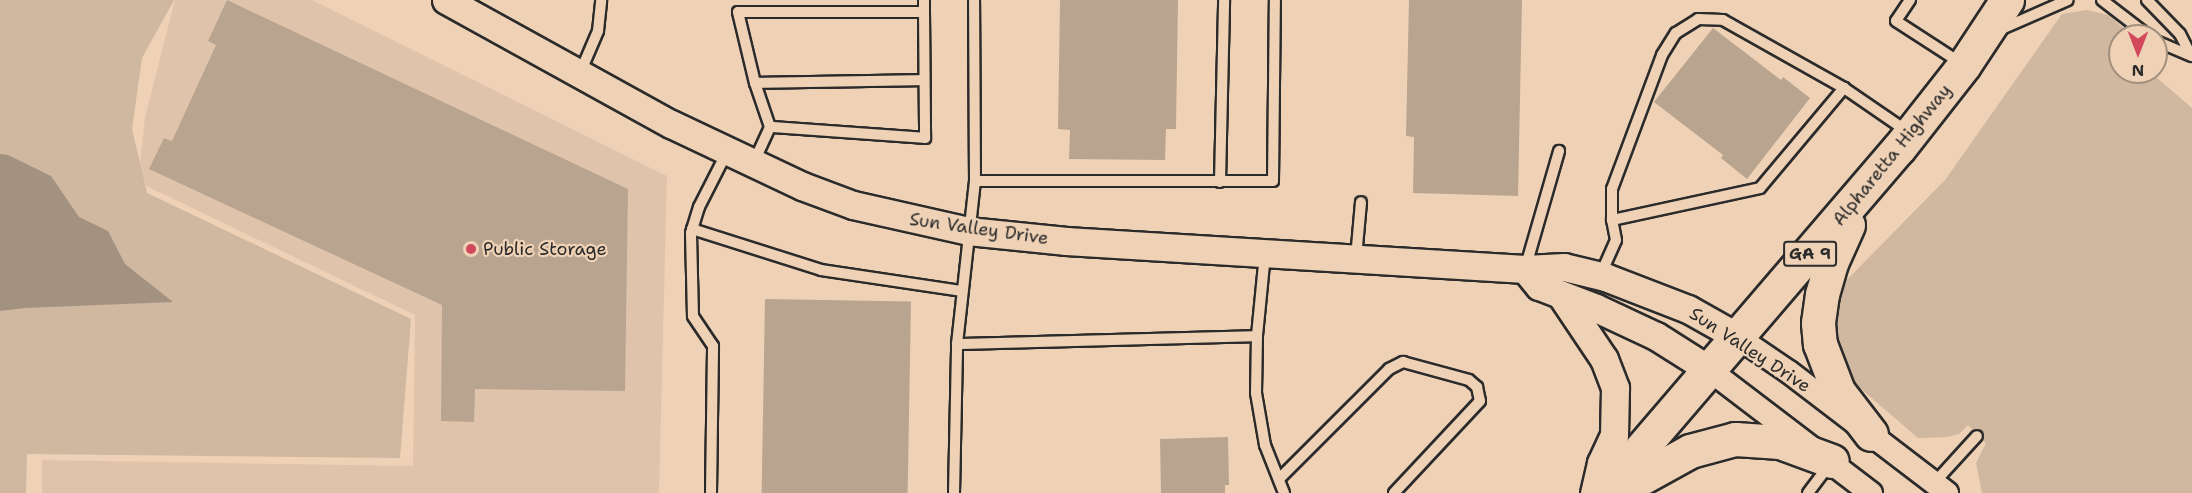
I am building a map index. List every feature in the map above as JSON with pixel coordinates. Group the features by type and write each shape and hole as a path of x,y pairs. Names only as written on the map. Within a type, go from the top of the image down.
{"highway":[{"name":"Alpharetta Highway","path":"1603,493 1911,134 1964,65 2007,0"},
{"path":"1871,434 1838,391 1821,351 1818,323 1822,294 1831,263 1844,232 1881,170"},
{"path":"1614,493 1690,451 1735,439 1780,442 1832,461"}],"street":[{"name":"Sun Valley Drive","path":"446,0 579,74 728,152 853,205 968,231 1066,241 1525,269 1564,267 1600,276 1688,309 1736,336 1789,372 1941,488"},
{"name":"Sun Valley Drive","path":"1525,269 1539,286 1596,308 1656,336 1708,369 1832,461 1871,493"},
{"path":"1561,295 1604,359 1615,388 1614,435 1601,463 1594,493"}],"lane":[{"path":"579,74 598,31 601,0"},
{"path":"770,127 925,138 924,0"},
{"path":"954,493 957,344 975,181 974,0"},
{"path":"1220,182 1224,0"},
{"path":"975,181 1273,181 1275,0"},
{"path":"1910,0 1896,21 1964,65"},
{"path":"1983,37 2068,0"},
{"path":"2102,0 2133,24"},
{"path":"2147,0 2180,34 2191,55"},
{"path":"753,164 770,127 755,83 738,12 924,12"},
{"path":"1600,276 1616,240 1612,220 1612,189 1662,55 1676,33 1698,19 1723,20 1844,88 1911,134"},
{"path":"2168,45 2191,55"},
{"path":"755,83 924,80"},
{"path":"1612,220 1760,188 1844,88"},
{"path":"1525,269 1559,151"},
{"path":"711,493 713,346 693,316 692,229 699,207 728,152"},
{"path":"1356,258 1361,202"},
{"path":"692,229 821,270 962,291"},
{"path":"1265,254 1257,336 1256,393 1265,445 1284,493"},
{"path":"957,344 1257,336"},
{"path":"1279,479 1389,369 1403,362 1469,380 1477,387 1480,401 1394,493"},
{"path":"1941,488 1977,436"},
{"path":"1808,493 1832,461"}],"shaded area":[{"path":"0,0 174,0 142,58 132,129 147,193 411,319 400,458 27,454 26,493 0,493"},
{"name":"Public Storage","path":"175,0 312,0 667,176 659,493 42,493 42,460 413,466 415,315 138,182 145,117"},
{"path":"2087,10 2108,15 2119,24 2108,24 2108,84 2164,84 2192,108 2192,493 1982,493 1976,463 1986,443 1968,425 1959,434 1948,437 1918,438 1846,376 1836,356 1832,295 1945,180 2062,14"},
{"path":"0,154 8,155 51,176 79,217 108,231 125,264 173,302 0,311"}],"building":[{"path":"227,0 628,189 625,391 475,389 474,422 441,421 442,305 149,169 164,138 172,141 216,45 208,41"},
{"path":"1060,0 1178,0 1176,129 1166,129 1165,160 1069,159 1070,130 1058,129"},
{"path":"1409,0 1522,0 1518,196 1413,193 1414,137 1406,136"},
{"path":"1713,28 1781,80 1783,77 1810,98 1747,179 1721,158 1723,155 1654,102"},
{"path":"765,299 911,302 908,493 762,493"},
{"path":"1228,437 1229,485 1225,485 1225,493 1161,493 1160,439"}],"place":[{"name":"Public Storage","path":"471,249"}]}
